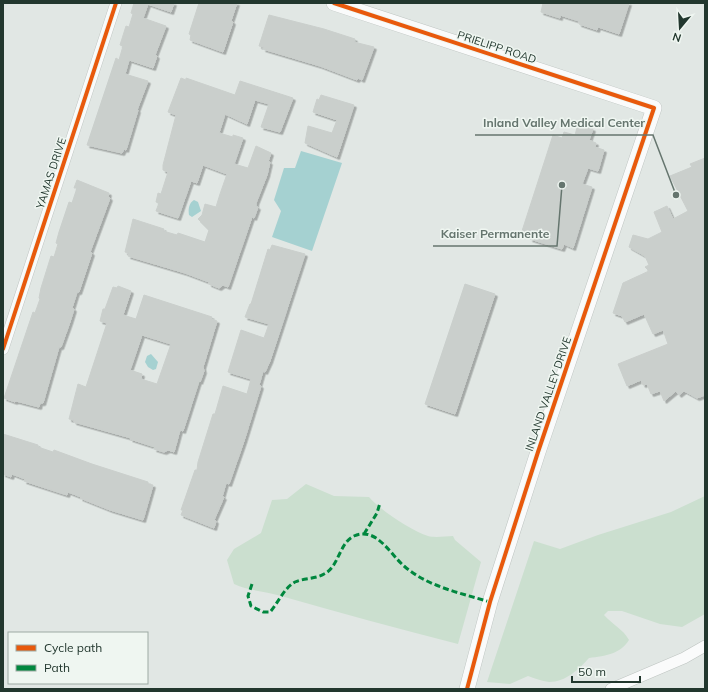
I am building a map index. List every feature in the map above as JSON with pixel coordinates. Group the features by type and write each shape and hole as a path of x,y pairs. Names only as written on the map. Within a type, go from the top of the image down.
{"street":[{"name":"YAMAS DRIVE","path":"3,349 116,3"},
{"name":"PRIELIPP ROAD","path":"334,3 365,8 654,108"},
{"name":"INLAND VALLEY DRIVE","path":"467,689 490,602 538,452 654,108"},
{"path":"611,689 684,658 705,646"}],"green space":[{"path":"306,484 334,496 369,497 388,514 421,533 434,537 453,536 455,540 481,562 458,644 234,584 227,560 234,549 261,533 272,500 287,499"},
{"path":"705,496 705,614 682,627 660,624 622,611 608,611 604,615 624,633 629,640 625,645 612,654 589,658 572,674 561,680 546,682 528,676 510,684 487,682 534,541 560,549 598,535 671,512"}],"water":[{"path":"301,151 342,163 312,251 272,237 281,211 274,200 284,168 295,168"},
{"path":"194,200 198,202 201,211 192,217 189,215 189,208 190,204"},
{"path":"151,354 158,362 156,369 153,370 148,367 145,362 147,356"}],"building":[{"path":"134,3 174,3 171,12 148,4 143,18 166,26 155,55 157,56 153,68 129,60 125,74 148,81 137,110 126,150 124,149 122,153 87,145 116,58 119,60 123,46 120,45 126,26 129,27 133,14 131,13"},
{"path":"199,3 237,3 231,21 233,22 223,52 190,40 191,35 189,34"},
{"path":"543,3 629,3 619,34 598,27 597,30 579,24 579,21 560,15 560,18 541,12"},
{"path":"269,15 324,29 355,39 354,42 374,47 362,80 358,78 357,80 320,66 263,49 264,47 259,46"},
{"path":"181,78 186,80 186,78 235,95 240,81 293,98 280,132 261,127 269,104 255,100 247,124 225,114 219,133 243,138 234,164 248,168 256,146 271,153 268,162 270,162 267,175 256,203 256,207 258,207 254,218 252,217 228,287 223,285 219,288 209,284 209,282 185,273 128,256 129,253 125,252 133,219 164,229 163,231 177,235 178,233 205,242 209,230 198,219 202,215 205,204 216,207 227,174 203,165 197,183 191,181 178,218 156,211 159,203 156,202 158,193 161,194 168,172 163,170 163,165 176,115 168,112"},
{"path":"321,95 354,105 337,157 305,143 308,126 332,133 337,120 313,112 317,99 319,100"},
{"path":"578,124 593,129 589,140 596,143 595,147 604,150 598,171 588,168 582,184 592,187 573,248 564,244 562,249 530,239 532,234 522,231 553,135 562,138 564,132 575,135"},
{"path":"705,158 705,395 697,398 684,391 679,395 676,391 664,401 660,391 651,394 647,384 643,385 641,380 627,386 618,364 668,344 663,330 653,334 644,314 625,322 622,316 613,313 623,283 649,271 645,267 649,265 645,256 629,247 633,235 648,239 662,232 654,212 667,206 673,219 688,211 670,176 692,167 690,164"},
{"path":"77,180 109,193 108,197 110,198 90,252 92,253 79,292 77,292 72,308 74,309 70,322 61,347 59,347 43,403 40,403 39,407 15,402 4,398 33,312 35,313 40,299 41,288 51,256 54,257 58,244 56,243 59,232 69,202 72,203 77,188 74,188"},
{"path":"272,245 305,254 270,361 265,372 263,371 259,385 261,386 244,441 229,484 226,483 222,497 224,497 214,520 216,521 214,528 181,515 183,510 181,510 195,470 197,470 198,462 223,386 247,394 251,379 228,372 241,330 264,338 269,324 245,317 251,304 268,249 270,250"},
{"path":"465,284 495,294 455,414 425,404"},
{"path":"118,286 131,291 123,315 136,319 144,295 212,317 211,319 217,321 203,367 204,371 200,382 199,381 183,431 180,430 174,452 168,450 164,452 154,449 155,447 130,439 131,438 74,422 74,420 69,419 78,384 86,387 107,323 100,321 103,309 105,309 113,287 117,288","holes":["142,335 171,344 157,384 141,379 142,374 130,370"]},
{"path":"3,434 38,445 38,447 53,452 54,450 153,485 143,520 110,510 68,492 67,495 24,481 25,479 12,474 11,477 3,474"}],"marked path":[{"path":"364,534 377,513 380,503"},
{"path":"252,584 248,596 251,606 263,612 270,612 284,592 291,585 295,582 321,576 329,571 349,539 362,534 376,538 404,566 423,579 445,588 490,602"}],"cycle path":[{"path":"3,349 116,3"},
{"path":"334,3 654,108 538,452 490,602 467,689"}],"place":[{"name":"Kaiser Permanente","path":"562,185"},
{"name":"Inland Valley Medical Center","path":"676,195"}]}
